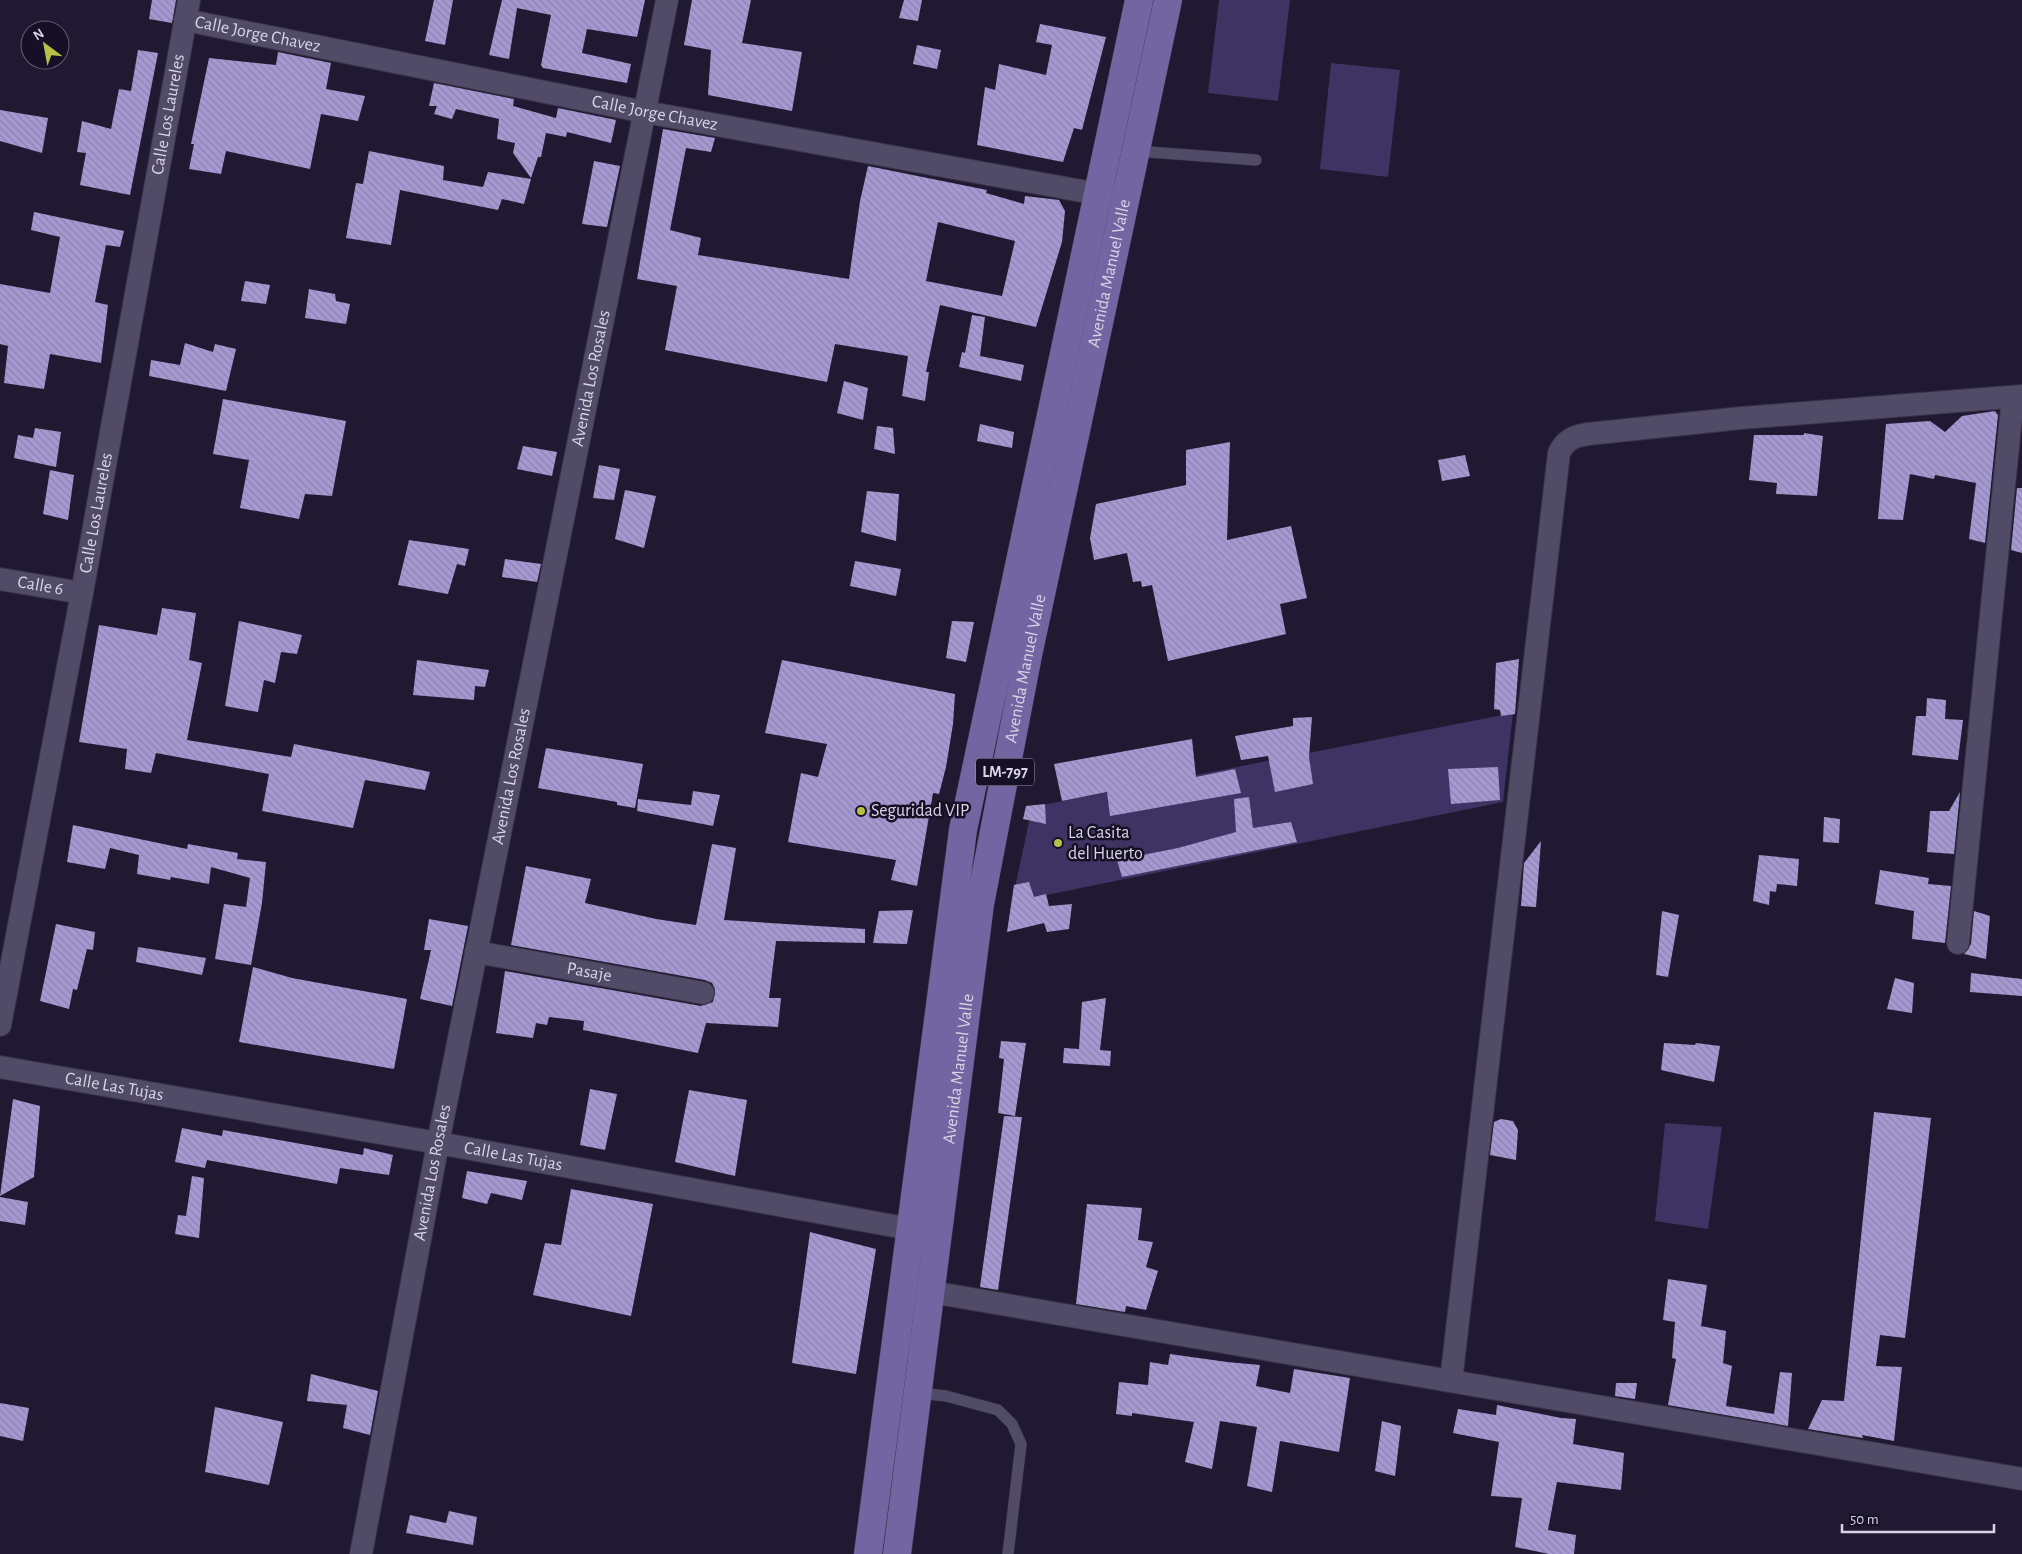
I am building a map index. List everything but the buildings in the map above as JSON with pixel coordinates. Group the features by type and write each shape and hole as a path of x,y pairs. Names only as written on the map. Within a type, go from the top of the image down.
{"main road":[{"name":"Avenida Manuel Valle","path":"868,1554 963,830 1138,0"},
{"name":"Avenida Manuel Valle","path":"897,1554 980,904 1028,655 1168,0"}],"street":[{"name":"Avenida Los Rosales","path":"361,1554 438,1143 667,0"},
{"name":"Calle Jorge Chavez","path":"187,10 645,112 1126,199"},
{"name":"Calle Los Laureles","path":"0,1025 82,593 187,10"},
{"path":"1451,1381 1559,453 1563,445 1578,436 1588,434 1741,418 2018,396 1958,943"},
{"name":"Calle 6","path":"0,579 82,593"},
{"name":"Pasaje","path":"476,952 703,994"},
{"name":"Calle Las Tujas","path":"0,1067 438,1143 939,1234"},
{"path":"931,1292 2022,1479"}],"lane":[{"path":"1136,150 1256,160"},
{"path":"919,1393 946,1396 998,1410 1012,1424 1020,1444 1008,1554"}],"shaded area":[{"path":"1219,0 1290,0 1278,101 1208,93"},
{"path":"1331,63 1400,70 1388,177 1320,169"},
{"path":"1513,713 1503,802 1012,902 1032,807"},
{"path":"1665,1123 1722,1127 1708,1229 1655,1221"}],"place":[{"name":"Seguridad VIP","path":"861,811"},
{"name":"La Casita del Huerto","path":"1058,843"}]}
